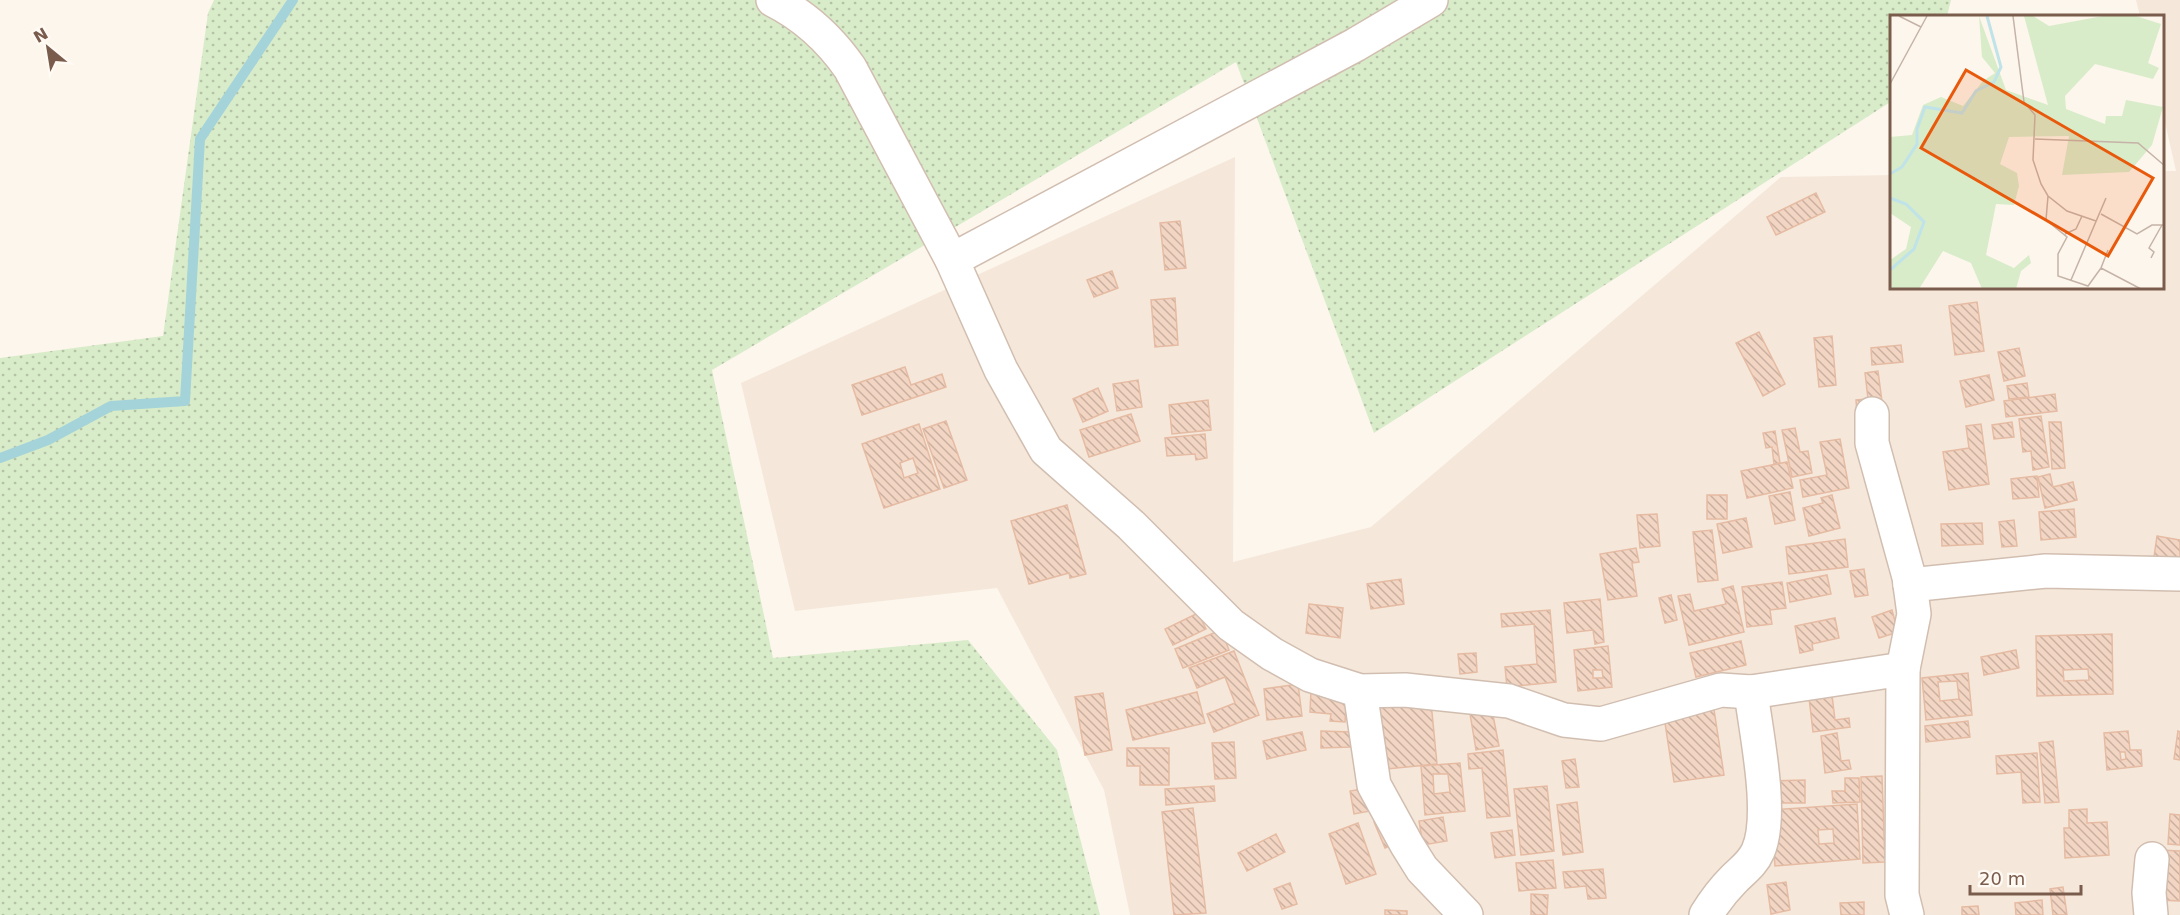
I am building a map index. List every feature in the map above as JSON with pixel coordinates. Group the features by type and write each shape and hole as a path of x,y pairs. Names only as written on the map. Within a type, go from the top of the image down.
{"street":[{"path":"772,0 792,10 817,28 850,68 952,260 1000,370 1046,450 1131,525 1231,625 1272,654 1310,675 1360,691 1405,690 1509,701 1564,720 1601,724 1721,690 1751,692 1903,669"},
{"path":"952,260 1355,45 1431,0"},
{"path":"1872,414 1872,443 1910,585 1914,614 1903,669 1902,895 1907,915"},
{"path":"1910,585 2046,571 2180,574"},
{"path":"1360,691 1374,785 1422,869 1466,915"},
{"path":"1706,915 1714,900 1752,862 1764,834 1766,806 1751,692"},
{"path":"2151,915 2152,859"}],"shaded area":[{"path":"2136,0 2180,0 2180,915 1130,915 1104,790 997,588 795,611 741,383 1235,157 1233,562 1371,527 1781,177 1890,175 1890,290 2165,290 2165,171 2176,171 2165,122 2165,15 2140,15"}],"green space":[{"path":"214,0 1951,0 1947,15 1890,15 1890,102 1374,433 1236,62 712,370 773,658 968,640 1057,750 1100,915 0,915 0,358 163,336 208,13"}],"building":[{"path":"1816,193 1825,212 1776,235 1767,217"},
{"path":"1180,221 1186,268 1165,270 1160,223"},
{"path":"1112,271 1118,288 1094,297 1087,280"},
{"path":"1175,298 1178,345 1155,347 1151,300"},
{"path":"1977,302 1984,351 1955,355 1949,306"},
{"path":"1759,332 1785,384 1763,396 1736,343"},
{"path":"1832,336 1836,385 1819,387 1814,338"},
{"path":"1901,345 1903,362 1872,365 1871,348"},
{"path":"2019,348 2025,376 2004,381 1998,352"},
{"path":"905,367 911,385 942,374 946,387 862,415 852,385"},
{"path":"1878,371 1883,409 1857,413 1856,400 1868,399 1865,373"},
{"path":"1989,375 1994,400 1966,407 1960,381"},
{"path":"1138,380 1142,407 1117,411 1113,384"},
{"path":"2027,383 2029,397 2009,399 2007,386"},
{"path":"1098,388 1108,411 1083,422 1073,399"},
{"path":"2055,394 2057,411 2006,417 2004,401"},
{"path":"1208,400 1211,430 1172,434 1169,405"},
{"path":"1131,414 1140,441 1089,457 1080,430"},
{"path":"2041,416 2049,467 2033,470 2031,451 2023,452 2019,419"},
{"path":"946,421 967,480 944,488 923,429"},
{"path":"2012,422 2014,437 1994,439 1992,425"},
{"path":"2049,422 2061,422 2065,468 2052,469"},
{"path":"919,424 940,489 884,508 862,444","holes":["913,458 918,473 904,478 900,463"]},
{"path":"1981,424 1989,484 1949,490 1943,452 1969,448 1966,426"},
{"path":"1795,428 1800,452 1808,451 1812,473 1792,477 1782,430"},
{"path":"1775,431 1780,463 1774,464 1772,447 1766,448 1763,433"},
{"path":"1205,434 1207,458 1196,460 1195,454 1167,456 1165,438"},
{"path":"1840,439 1849,488 1803,497 1800,480 1827,475 1820,442"},
{"path":"1787,462 1793,488 1747,498 1741,471"},
{"path":"2050,474 2053,487 2073,482 2077,500 2045,508 2038,477"},
{"path":"2037,476 2039,497 2013,499 2011,479"},
{"path":"1790,492 1795,520 1775,524 1769,496"},
{"path":"1707,495 1727,495 1727,519 1707,519"},
{"path":"1832,495 1840,528 1809,536 1803,508 1823,503 1821,498"},
{"path":"1067,505 1086,574 1070,578 1069,573 1029,584 1011,521"},
{"path":"2074,509 2076,537 2041,540 2039,512"},
{"path":"1657,514 1660,546 1640,548 1637,515"},
{"path":"1746,518 1752,547 1723,553 1717,524"},
{"path":"2014,520 2017,546 2002,547 1999,522"},
{"path":"1982,523 1983,544 1942,546 1941,524"},
{"path":"1712,530 1718,580 1698,582 1693,532"},
{"path":"2157,536 2180,540 2180,562 2154,557"},
{"path":"1845,539 1848,567 1789,574 1786,547"},
{"path":"1636,548 1639,562 1632,563 1637,596 1608,600 1600,554"},
{"path":"1864,569 1868,595 1855,597 1850,571"},
{"path":"1827,575 1831,594 1790,602 1787,583"},
{"path":"1401,579 1404,604 1371,609 1367,584"},
{"path":"1782,582 1786,608 1770,610 1772,624 1747,627 1742,587"},
{"path":"1733,586 1744,632 1689,645 1678,596 1690,594 1694,611 1726,604 1722,589"},
{"path":"1671,595 1677,620 1665,623 1659,598"},
{"path":"1600,599 1604,642 1595,644 1593,630 1567,633 1564,603"},
{"path":"1309,604 1343,608 1340,638 1306,633"},
{"path":"1550,610 1556,682 1507,687 1505,667 1537,664 1534,624 1502,627 1501,614"},
{"path":"1892,610 1898,632 1879,638 1872,617"},
{"path":"1198,613 1206,629 1173,645 1165,629"},
{"path":"1835,618 1839,638 1812,644 1813,650 1800,653 1795,626"},
{"path":"1221,630 1229,650 1183,668 1175,649"},
{"path":"2112,634 2113,694 2037,696 2036,636","holes":["2088,669 2089,680 2064,681 2063,670"]},
{"path":"1741,641 1746,665 1696,677 1690,653"},
{"path":"1608,646 1612,687 1578,691 1574,650","holes":["1593,670 1602,670 1603,678 1593,678"]},
{"path":"2016,650 2019,668 1984,675 1981,657"},
{"path":"1234,651 1259,715 1214,732 1207,714 1235,703 1225,677 1197,688 1189,668"},
{"path":"1476,653 1477,672 1460,674 1458,654"},
{"path":"1968,673 1972,715 1926,720 1922,678","holes":["1957,681 1959,699 1940,701 1938,682"]},
{"path":"1298,684 1302,716 1267,720 1264,689"},
{"path":"1311,690 1347,692 1345,722 1330,721 1331,714 1310,712"},
{"path":"1197,692 1205,723 1133,740 1126,710"},
{"path":"1103,693 1112,750 1085,755 1075,697"},
{"path":"1832,695 1835,720 1849,718 1850,727 1813,732 1809,698"},
{"path":"1431,702 1437,764 1377,770 1371,708"},
{"path":"1713,703 1724,775 1674,782 1663,710"},
{"path":"1491,705 1499,746 1476,750 1469,708"},
{"path":"1968,721 1970,737 1926,742 1925,726"},
{"path":"1321,731 1351,732 1351,747 1321,748"},
{"path":"2128,731 2130,750 2141,750 2142,766 2107,770 2104,733","holes":["2120,752 2125,752 2126,759 2121,760"]},
{"path":"2178,731 2180,732 2180,760 2174,759"},
{"path":"1302,732 1306,750 1267,759 1263,741"},
{"path":"1837,733 1841,761 1849,760 1851,769 1825,773 1821,736"},
{"path":"2053,741 2059,802 2045,803 2039,743"},
{"path":"1234,742 1236,778 1215,779 1212,743"},
{"path":"1127,748 1169,748 1169,785 1140,785 1140,766 1127,766"},
{"path":"1503,750 1510,816 1487,818 1482,768 1469,769 1468,754"},
{"path":"2037,753 2040,802 2023,803 2021,772 1997,774 1996,756"},
{"path":"1575,759 1579,787 1566,788 1562,761"},
{"path":"1460,763 1465,811 1425,815 1421,766","holes":["1433,774 1448,774 1450,792 1434,794"]},
{"path":"1882,776 1885,862 1863,863 1861,777"},
{"path":"1845,778 1859,778 1860,802 1833,803 1832,791 1845,791"},
{"path":"1805,780 1805,803 1771,803 1771,781"},
{"path":"1214,786 1215,801 1166,805 1165,789"},
{"path":"1547,786 1554,851 1521,855 1514,789"},
{"path":"1372,787 1376,810 1354,814 1350,791"},
{"path":"1577,802 1583,852 1563,855 1557,805"},
{"path":"1857,804 1860,859 1775,866 1771,810","holes":["1833,829 1834,843 1819,844 1818,830"]},
{"path":"1193,808 1206,913 1174,915 1162,812"},
{"path":"2087,809 2087,823 2107,822 2109,855 2065,858 2064,828 2069,828 2069,810"},
{"path":"2170,814 2180,815 2180,845 2168,844"},
{"path":"1443,817 1447,841 1423,845 1419,821"},
{"path":"1385,818 1396,843 1385,848 1374,822"},
{"path":"1358,823 1376,874 1346,884 1329,834"},
{"path":"1512,830 1515,855 1495,858 1491,833"},
{"path":"1276,834 1285,852 1247,871 1238,853"},
{"path":"2160,850 2180,851 2180,901 2159,900"},
{"path":"1553,860 1556,888 1519,891 1516,863"},
{"path":"1603,869 1606,898 1588,899 1586,886 1565,888 1563,872"},
{"path":"1786,882 1790,910 1771,914 1767,885"},
{"path":"1290,883 1297,904 1282,909 1274,889"},
{"path":"2063,887 2067,915 2053,915 2050,889"},
{"path":"1531,894 1548,895 1547,915 1531,915"},
{"path":"2042,900 2043,915 2016,915 2015,903"},
{"path":"1864,902 1864,915 1841,915 1840,903"},
{"path":"1978,906 1979,915 1962,915 1962,907"},
{"path":"1385,910 1407,911 1407,915 1385,915"}],"waterway":[{"path":"0,458 48,440 111,406 185,401 200,139 293,0"}]}
